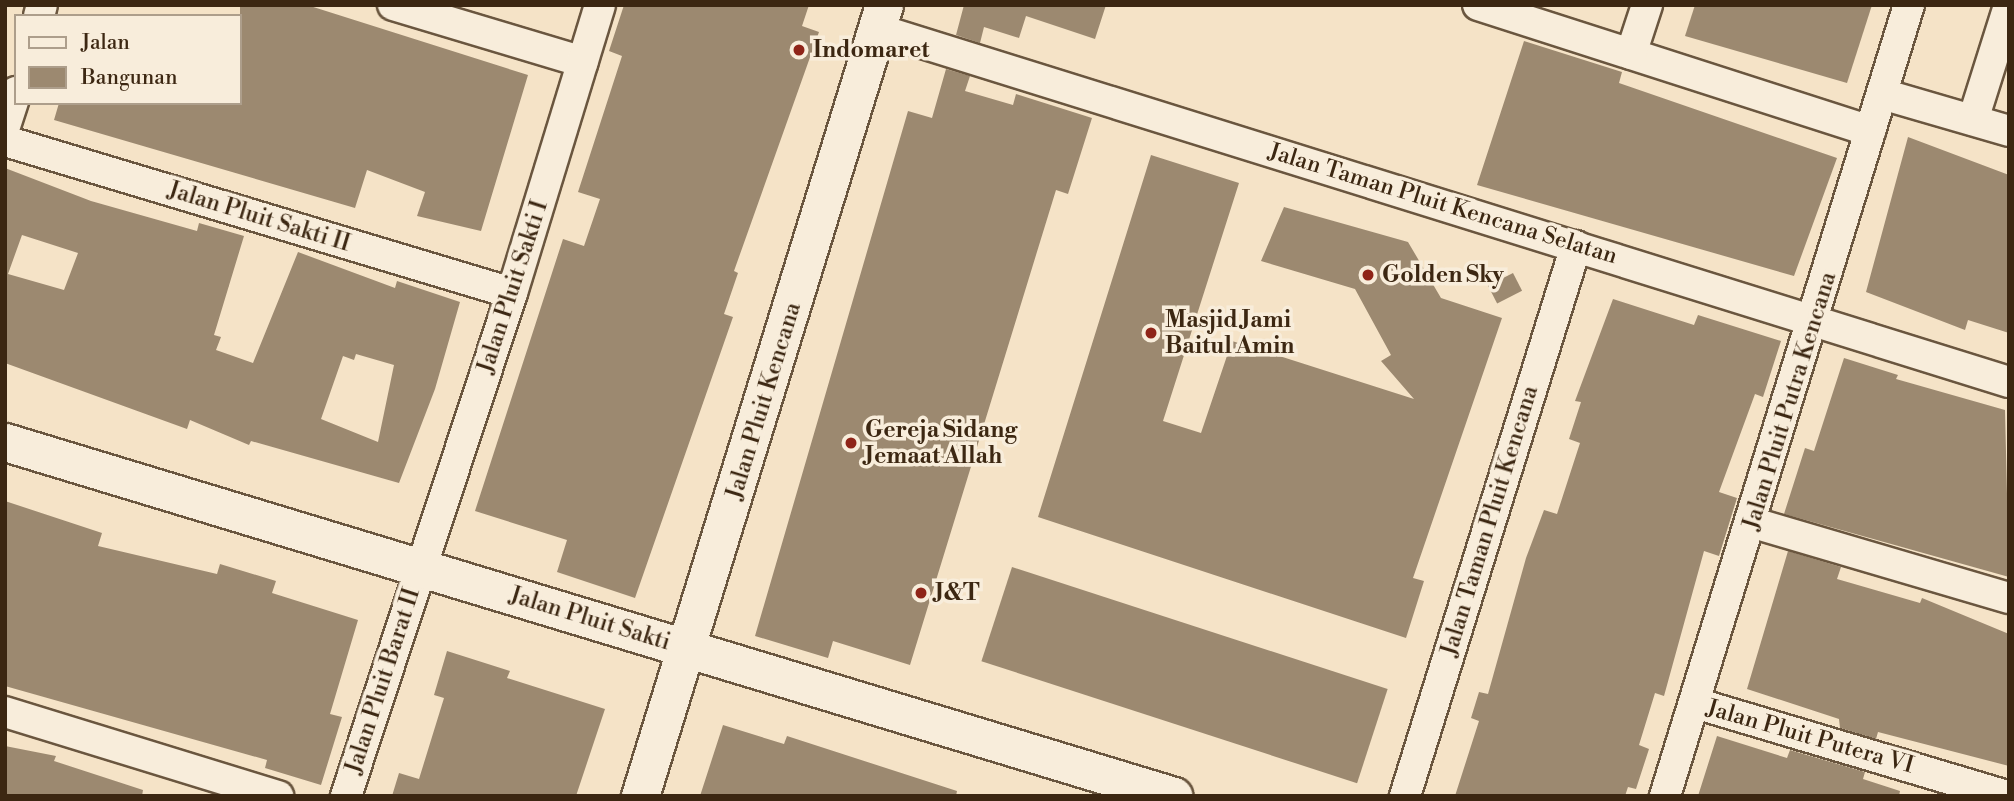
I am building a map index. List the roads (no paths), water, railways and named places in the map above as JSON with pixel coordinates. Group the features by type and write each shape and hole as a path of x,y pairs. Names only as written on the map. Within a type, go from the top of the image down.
{"street":[{"path":"393,5 583,62"},
{"name":"Jalan Pluit Sakti I","path":"420,566 512,293 600,5"},
{"path":"1478,5 1870,131"},
{"path":"1631,54 1647,5"},
{"name":"Jalan Pluit Putra Kencana","path":"1665,796 1754,523 1909,5"},
{"path":"1973,120 2009,6"},
{"name":"Jalan Taman Pluit Kencana Selatan","path":"881,17 1576,246 2009,382"},
{"name":"Jalan Pluit Kencana","path":"640,796 689,649 881,17"},
{"path":"1882,94 2009,131"},
{"path":"5,125 14,98"},
{"name":"Jalan Pluit Sakti II","path":"5,141 512,293"},
{"name":"Jalan Taman Pluit Kencana","path":"1405,796 1576,246"},
{"name":"Jalan Pluit Sakti","path":"5,442 1174,796"},
{"path":"1754,523 2009,598"},
{"name":"Jalan Pluit Barat II","path":"346,796 420,566"},
{"name":"Jalan Pluit Putera VI","path":"1695,703 2006,796"},
{"path":"5,712 278,796"}],"place":[{"name":"Indomaret","path":"799,50"},
{"name":"Golden Sky","path":"1368,275"},
{"name":"Masjid Jami Baitul Amin","path":"1151,333"},
{"name":"Gereja Sidang Jemaat Allah","path":"851,443"},
{"name":"J&T","path":"921,593"}]}
